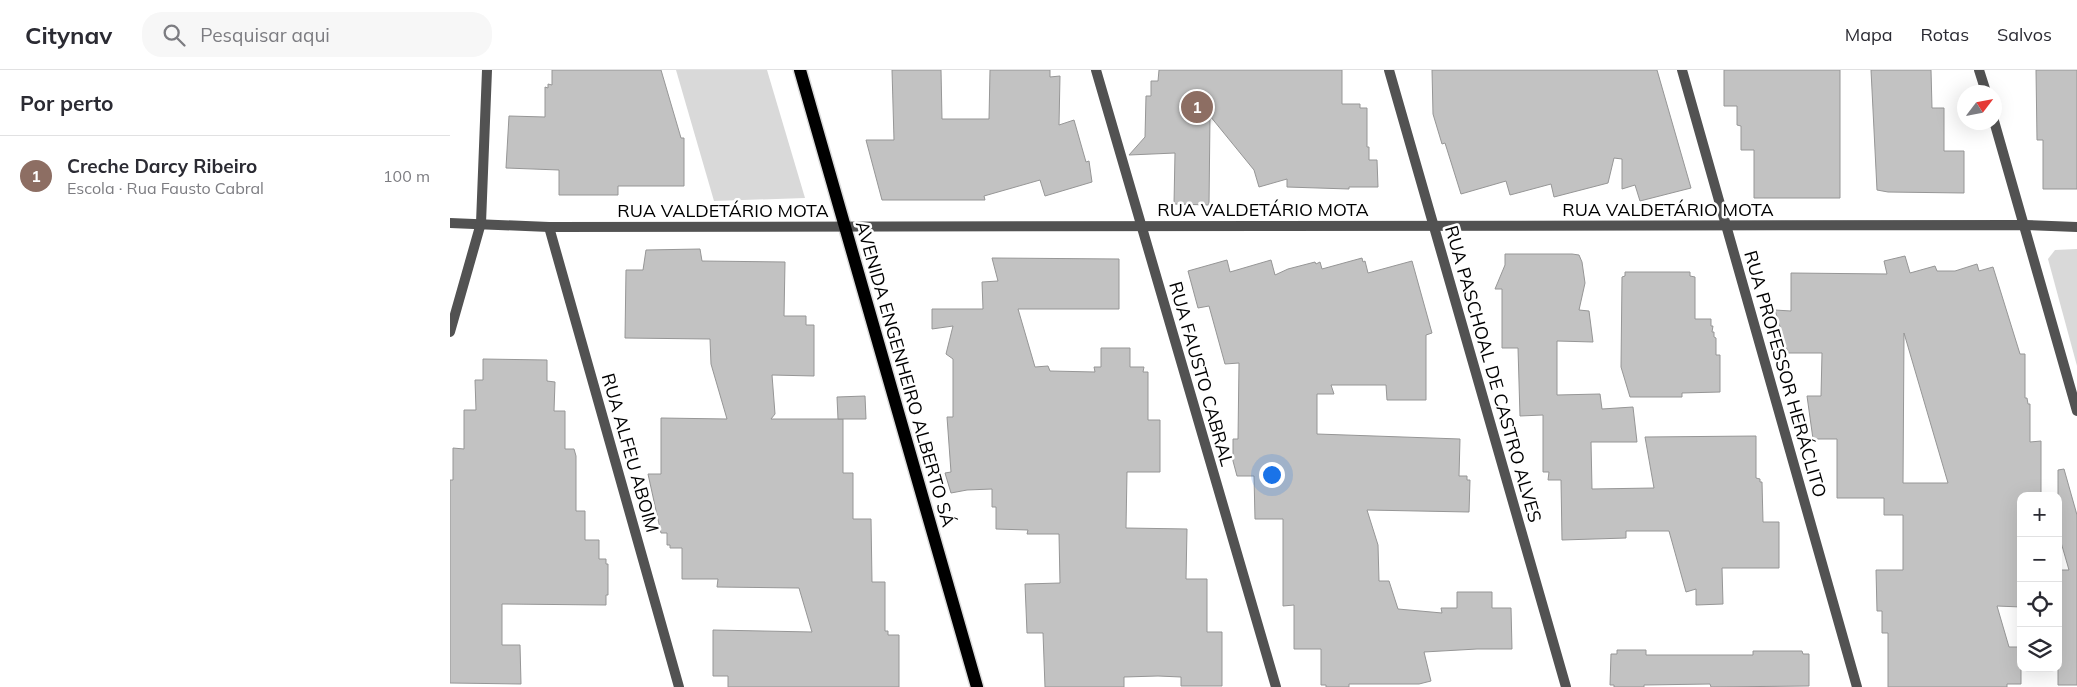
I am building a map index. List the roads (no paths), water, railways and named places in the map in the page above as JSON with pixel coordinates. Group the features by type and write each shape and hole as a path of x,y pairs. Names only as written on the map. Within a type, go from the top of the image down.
{"main road":[{"name":"AVENIDA ENGENHEIRO ALBERTO SÁ","path":"800,70 977,687"}],"street":[{"path":"450,332 481,223 487,70"},
{"name":"RUA FAUSTO CABRAL","path":"1096,70 1276,687"},
{"name":"RUA PASCHOAL DE CASTRO ALVES","path":"1389,70 1566,687"},
{"name":"RUA PROFESSOR HERÁCLITO","path":"1682,70 1858,687"},
{"path":"1979,70 1984,85"},
{"path":"1997,130 2077,411"},
{"name":"RUA VALDETÁRIO MOTA","path":"450,223 549,227 2025,225 2077,228"},
{"name":"RUA ALFEU ABOIM","path":"549,227 679,687"}],"place":[{"name":"Creche Darcy Ribeiro","path":"1197,107"}]}
